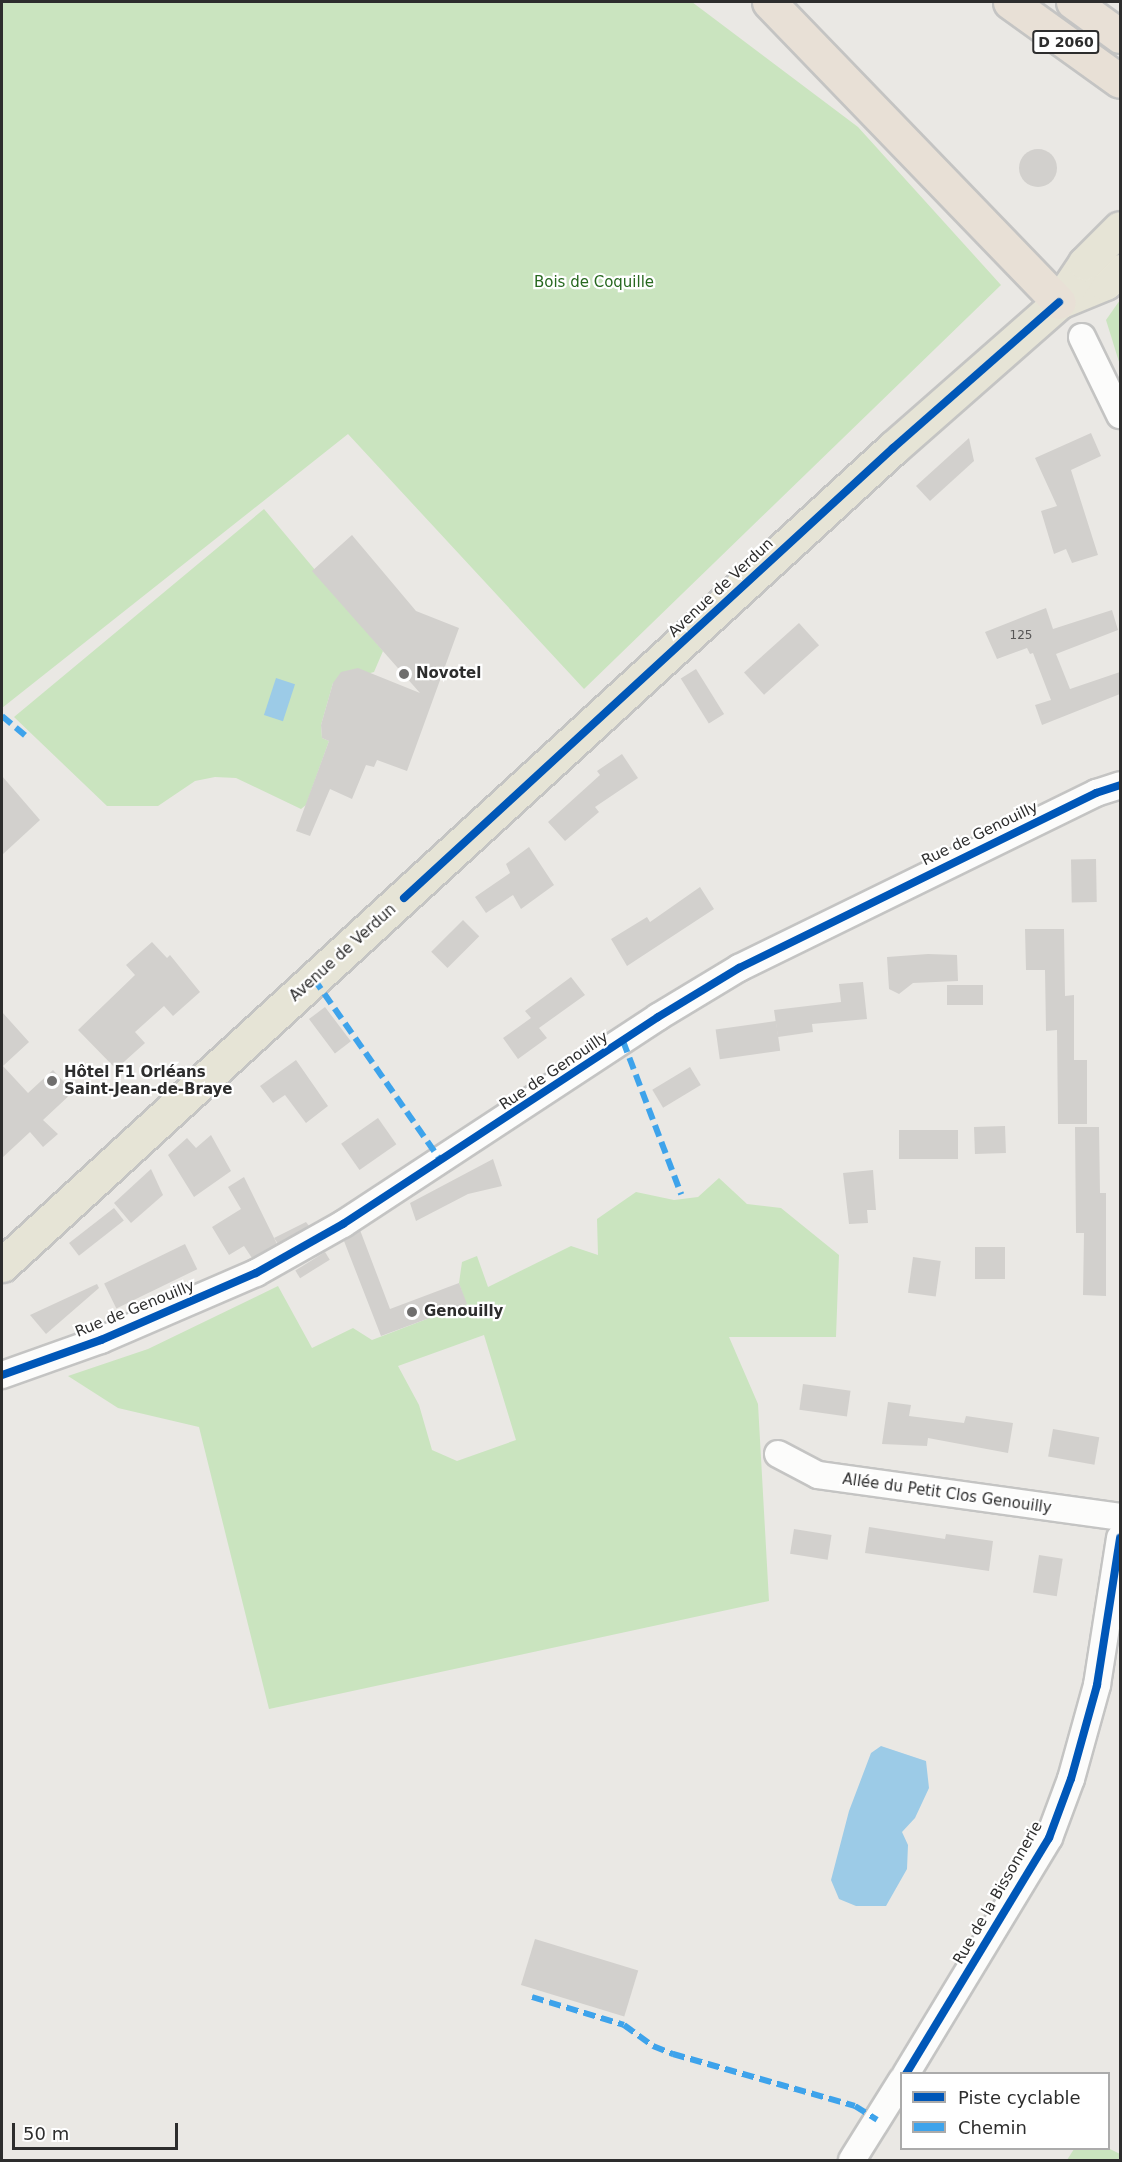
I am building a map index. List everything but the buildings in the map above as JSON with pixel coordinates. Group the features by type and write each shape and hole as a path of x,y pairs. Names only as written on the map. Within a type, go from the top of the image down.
{"highway":[{"path":"768,2 1059,302"},
{"name":"D 2060","path":"1010,2 1120,81"},
{"name":"D 2060","path":"1073,2 1120,36"}],"main road":[{"name":"Avenue de Verdun","path":"2,1265 893,448 1059,302 1085,263 1120,228"},
{"name":"Avenue de Verdun","path":"1059,302 1105,283 1120,271"}],"street":[{"path":"1082,337 1120,416"},
{"name":"Rue de Genouilly","path":"2,1375 101,1340 256,1273 351,1219 658,1017 739,968 1085,798 1120,785"},
{"name":"Allée du Petit Clos Genouilly","path":"778,1454 818,1475 1120,1517"},
{"name":"Rue de la Bissonnerie","path":"907,2072 1048,1838 1071,1779 1097,1685 1120,1538"},
{"path":"852,2160 900,2083"}],"green space":[{"name":"Bois de Coquille","path":"2,2 692,2 858,127 1001,285 584,689 348,434 2,708"},
{"path":"1120,300 1120,365 1106,320"},
{"path":"264,509 383,651 374,672 333,683 321,725 322,738 329,741 306,805 301,809 236,778 215,777 195,781 158,806 107,806 14,717"},
{"path":"719,1178 747,1204 781,1208 839,1255 836,1337 729,1337 758,1404 769,1601 269,1709 199,1427 118,1408 68,1376 148,1349 278,1286 312,1348 353,1328 372,1340 466,1304 459,1283 462,1262 477,1256 488,1287 571,1246 598,1255 597,1219 636,1192 674,1200 698,1197","holes":["484,1335 516,1440 457,1461 432,1450 419,1405 398,1366"]},
{"path":"1110,2149 1120,2154 1120,2160 1067,2160 1073,2150"}],"water":[{"path":"276,678 295,684 283,721 264,715"},
{"path":"881,1746 926,1761 929,1788 915,1818 902,1832 908,1845 907,1869 886,1906 856,1906 839,1899 831,1880 849,1811 871,1753"}],"marked path":[{"path":"2,716 28,738"},
{"path":"314,979 441,1161"},
{"path":"623,1041 681,1194"},
{"path":"532,1997 624,2025 653,2046 673,2054 855,2106 877,2120"}],"cycle path":[{"path":"404,898 893,448 1059,302"},
{"path":"2,1375 101,1340 256,1273 343,1224 658,1017 739,968 1096,793 1120,785"},
{"path":"907,2072 1049,1838 1071,1779 1097,1685 1120,1538"}],"place":[{"name":"Novotel","path":"404,674"},
{"name":"Hôtel F1 Orléans Saint-Jean-de-Braye","path":"52,1081"},
{"name":"Genouilly","path":"412,1312"}]}
